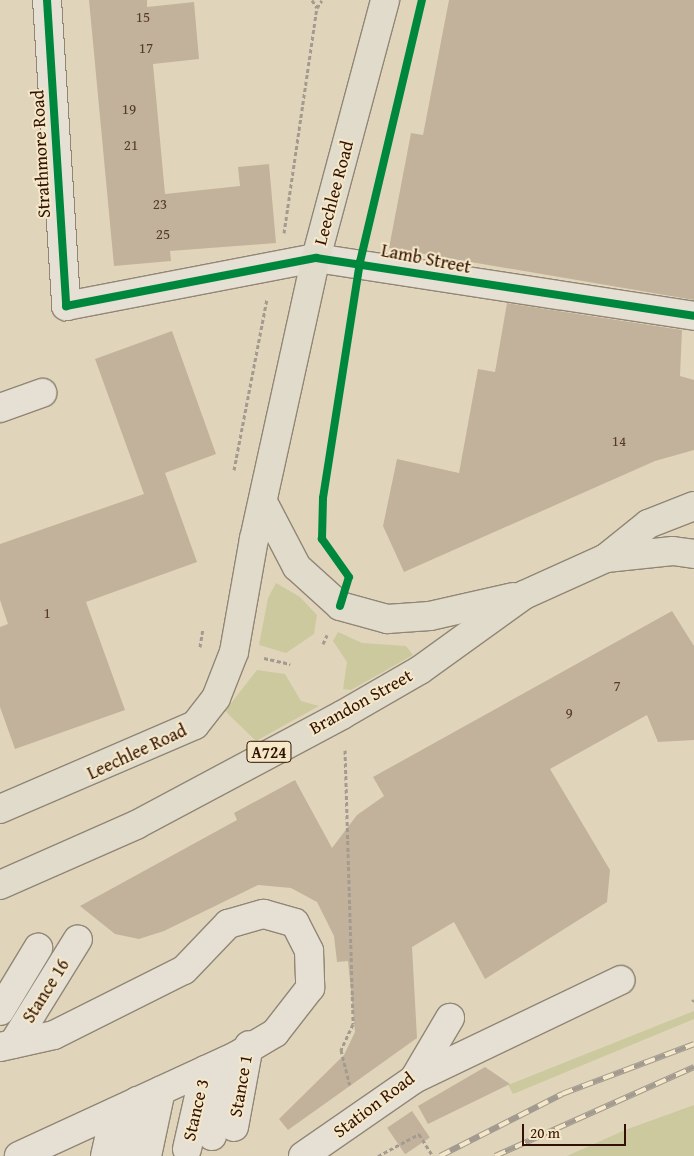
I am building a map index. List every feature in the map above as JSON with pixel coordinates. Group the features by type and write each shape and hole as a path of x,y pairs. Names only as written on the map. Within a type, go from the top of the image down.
{"main road":[{"name":"Leechlee Road","path":"0,809 195,725 216,698 234,652 316,258 385,0"},
{"path":"264,504 297,567 340,606 387,619 430,616 524,595"},
{"name":"Brandon Street","path":"0,885 136,825 342,715 420,670 524,595 606,558 648,524 694,506"},
{"name":"Brandon Street","path":"606,558 673,551 694,554"}],"street":[{"name":"Strathmore Road","path":"47,0 66,306"},
{"name":"Lamb Street","path":"66,306 316,258 682,311"},
{"path":"0,408 42,393"},
{"path":"7,1046 54,1035 184,970 228,924 264,914 295,923 309,951 310,988 275,1033 194,1075 115,1111 42,1151"},
{"name":"Stance 16","path":"7,1046 78,938"},
{"path":"0,1011 38,948"},
{"path":"414,1079 622,980"},
{"name":"Station Road","path":"303,1156 414,1079 450,1018"},
{"name":"Stance 1","path":"194,1075 223,1131 249,1045"},
{"path":"147,1156 194,1075"},
{"name":"Stance 3","path":"178,1153 194,1075"},
{"path":"86,1156 115,1111"},
{"path":"105,1156 115,1111"},
{"path":"115,1111 126,1156"}],"path":[{"path":"312,0 316,8"},
{"path":"232,480 274,267 284,232 316,8 322,0"},
{"path":"197,654 204,626"},
{"path":"342,715 353,1024 341,1050 359,1117"},
{"path":"378,1156 419,1134 433,1156"}],"shaded area":[{"path":"276,583 300,597 317,615 314,634 286,653 259,645 268,598"},
{"path":"338,632 362,643 406,646 413,655 351,690 343,689 347,662 333,641"},
{"path":"257,670 285,674 301,701 319,706 256,741 225,711"},
{"path":"694,1011 694,1019 513,1094 508,1085"},
{"path":"694,1105 694,1156 567,1156 625,1130"}],"building":[{"path":"89,0 147,0 147,7 194,2 199,59 153,64 165,194 240,186 238,167 269,164 276,243 170,251 171,261 114,266"},
{"path":"449,0 694,0 694,300 389,248 411,133 423,135"},
{"path":"507,303 682,330 680,376 694,380 694,450 655,461 404,572 383,526 397,459 459,473 478,369 495,372"},
{"path":"172,331 216,454 165,473 197,562 86,602 125,710 15,749 0,707 0,627 8,624 0,600 0,544 144,494 95,359"},
{"path":"672,611 694,646 694,740 658,742 647,715 550,769 610,870 607,902 485,979 454,922 412,947 417,1038 288,1130 279,1119 344,1055 355,1032 348,961 337,962 334,936 317,902 291,888 258,885 164,931 139,939 115,934 80,906 237,820 234,813 295,780 332,848 357,815 384,796 373,777"},
{"path":"485,1067 510,1084 428,1124 418,1106"},
{"path":"412,1111 430,1138 405,1154 387,1128"}],"railway":[{"path":"440,1156 562,1094 694,1044"},
{"path":"495,1156 694,1067"}],"cycle path":[{"path":"47,0 66,306 316,258 694,316"},
{"path":"340,606 349,577 322,539 323,498 360,262 422,0"}]}
